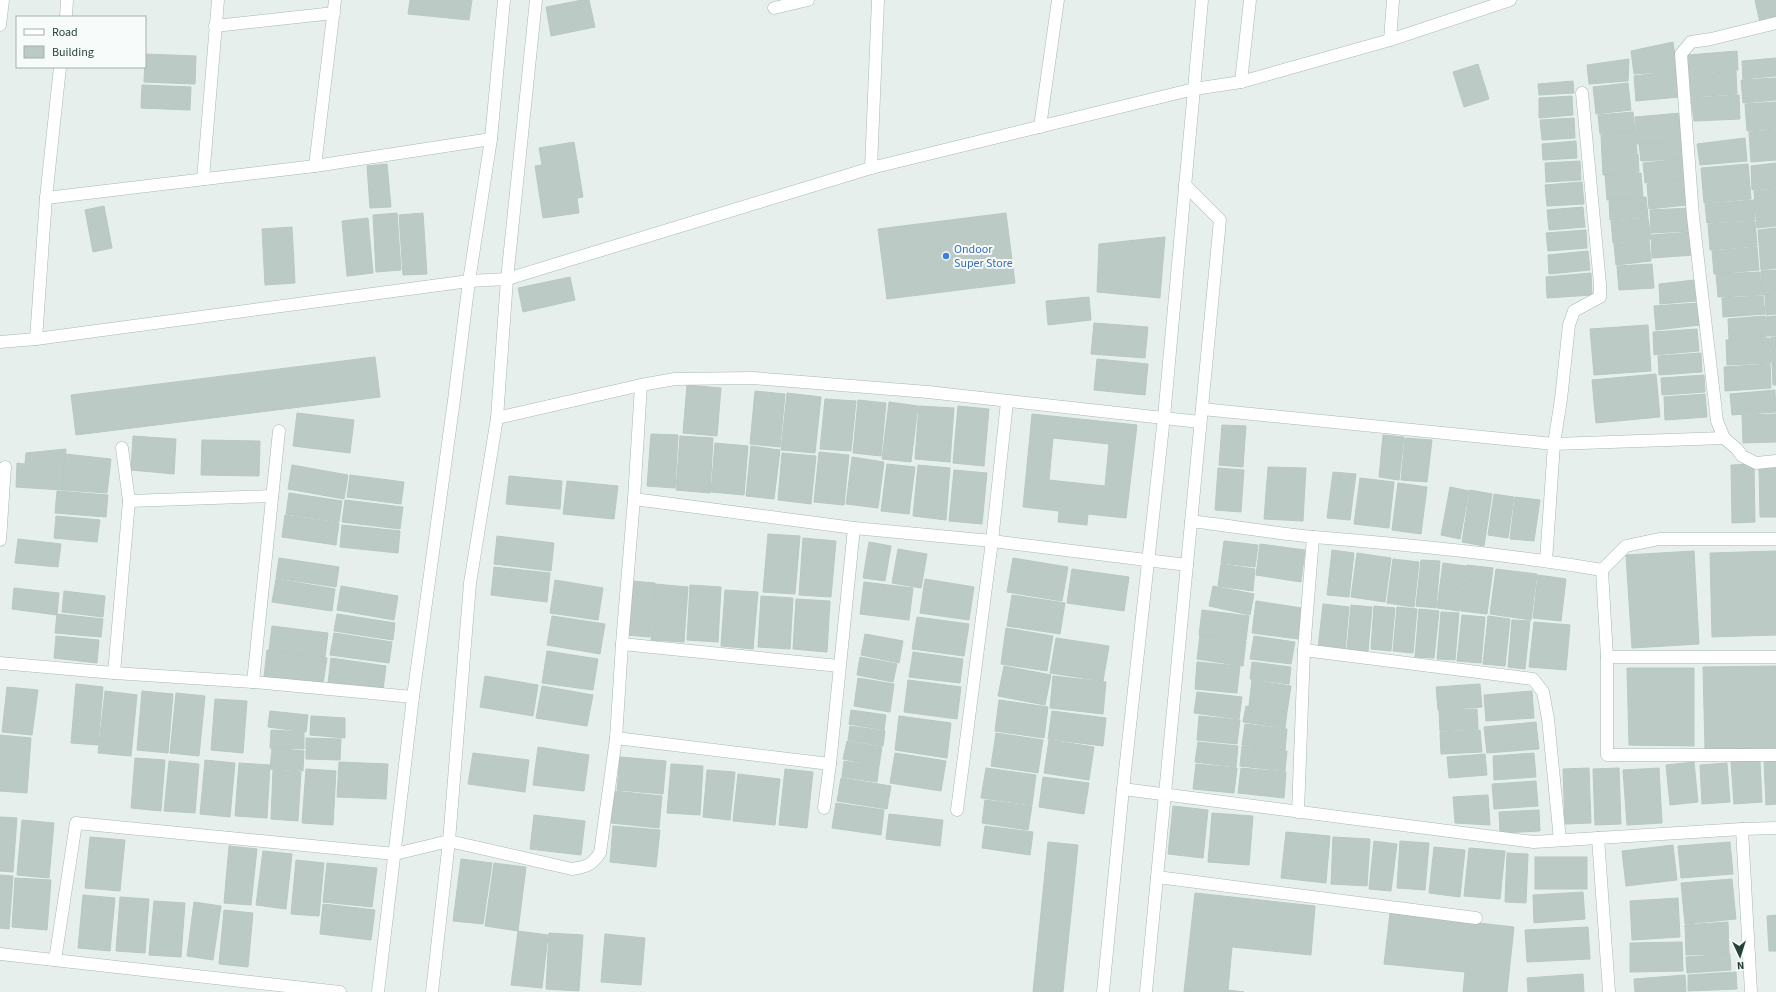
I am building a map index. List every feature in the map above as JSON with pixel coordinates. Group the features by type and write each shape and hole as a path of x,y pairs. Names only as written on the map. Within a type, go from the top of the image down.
{"street":[{"path":"0,25 3,0"},
{"path":"66,16 67,0"},
{"path":"202,179 218,0"},
{"path":"314,166 335,0"},
{"path":"378,992 413,697 469,281 491,140 504,0"},
{"path":"436,992 470,583 497,418 507,279 536,0"},
{"path":"774,8 808,0"},
{"path":"871,168 878,0"},
{"path":"1040,127 1058,0"},
{"path":"1103,992 1123,789 1164,417 1202,0"},
{"path":"1242,82 1250,0"},
{"path":"1390,40 1393,0"},
{"path":"0,342 36,339 469,281 507,279 871,168 1194,89 1242,82 1390,40 1510,0"},
{"path":"215,26 334,13"},
{"path":"1776,23 1711,39 1690,42 1681,54 1693,217 1717,421 1724,438 1737,449 1742,456 1756,463 1776,461"},
{"path":"36,339 46,198 60,68"},
{"path":"1546,561 1554,444 1561,399 1569,325 1574,311 1600,298 1600,284 1582,93"},
{"path":"46,198 314,166 491,140"},
{"path":"1146,992 1220,220 1185,186"},
{"path":"497,418 641,385 675,379 753,378 928,392 1007,402 1164,417 1200,422"},
{"path":"55,960 76,823 395,854 449,841 572,869 582,868 594,862 600,853 616,738 641,385"},
{"path":"958,810 992,541 1007,402"},
{"path":"1202,409 1554,444 1724,438"},
{"path":"253,682 279,431"},
{"path":"114,674 129,501 122,448"},
{"path":"0,540 5,467"},
{"path":"129,501 272,496"},
{"path":"634,499 854,528 992,541 1187,565"},
{"path":"1191,521 1313,537 1368,541 1546,561 1602,570"},
{"path":"824,808 830,764 854,528"},
{"path":"1298,812 1304,650 1313,537"},
{"path":"1776,539 1659,539 1626,546 1602,570 1607,657 1607,755 1776,755"},
{"path":"622,644 840,666"},
{"path":"1304,650 1533,679 1543,692 1548,719 1560,840"},
{"path":"1607,657 1776,657"},
{"path":"0,663 114,674 253,682 413,697"},
{"path":"616,738 830,764"},
{"path":"1123,789 1534,842 1776,828"},
{"path":"1742,829 1751,992"},
{"path":"1598,838 1609,992"},
{"path":"1157,877 1476,918"},
{"path":"0,954 340,992"}],"building":[{"path":"410,0 472,0 469,20 408,14"},
{"path":"589,0 595,27 551,36 546,7"},
{"path":"1755,0 1776,0 1776,20 1760,23"},
{"path":"1673,42 1677,71 1634,74 1631,51"},
{"path":"1737,51 1738,70 1689,74 1688,55"},
{"path":"146,54 196,56 195,84 144,82"},
{"path":"1776,58 1776,76 1743,79 1742,61"},
{"path":"1629,59 1628,81 1589,84 1587,65"},
{"path":"1478,64 1489,99 1464,107 1453,72"},
{"path":"1677,71 1679,97 1636,101 1634,76"},
{"path":"1736,71 1737,94 1691,97 1689,75"},
{"path":"1776,78 1776,100 1743,103 1741,80"},
{"path":"1573,81 1574,93 1539,95 1538,84"},
{"path":"1628,83 1631,110 1596,114 1593,87"},
{"path":"142,85 191,87 190,110 141,108"},
{"path":"1739,95 1740,119 1694,121 1691,98"},
{"path":"1572,96 1573,115 1539,118 1539,98"},
{"path":"1776,102 1776,129 1747,131 1745,104"},
{"path":"1633,112 1635,131 1600,134 1598,115"},
{"path":"1681,113 1683,140 1637,144 1635,117"},
{"path":"1574,118 1575,138 1542,140 1540,120"},
{"path":"1776,130 1776,160 1751,162 1749,132"},
{"path":"1635,131 1637,153 1602,156 1601,135"},
{"path":"1745,138 1747,161 1700,165 1697,144"},
{"path":"1576,141 1577,158 1543,160 1542,144"},
{"path":"1681,141 1682,159 1641,161 1639,144"},
{"path":"574,142 583,197 577,198 579,213 543,218 535,166 542,165 539,148"},
{"path":"1638,154 1639,172 1603,175 1602,156"},
{"path":"1684,159 1686,179 1645,183 1643,163"},
{"path":"1580,161 1581,180 1546,182 1545,163"},
{"path":"1776,163 1776,188 1752,190 1751,166"},
{"path":"387,164 391,207 370,208 367,166"},
{"path":"1748,164 1751,199 1704,203 1701,168"},
{"path":"1641,173 1643,197 1607,200 1605,175"},
{"path":"1685,179 1687,205 1649,209 1647,184"},
{"path":"1582,182 1584,204 1547,206 1545,185"},
{"path":"1776,189 1776,226 1757,228 1754,191"},
{"path":"1646,197 1648,217 1610,220 1609,200"},
{"path":"1754,200 1755,220 1707,223 1705,204"},
{"path":"104,206 112,248 93,252 85,210"},
{"path":"1583,207 1585,227 1549,230 1547,210"},
{"path":"1690,208 1692,231 1651,233 1650,210"},
{"path":"397,213 401,270 376,272 373,215"},
{"path":"423,213 427,274 403,275 399,215"},
{"name":"Ondoor Super Store","path":"1006,213 1015,283 887,299 878,229"},
{"path":"368,218 373,273 347,276 342,221"},
{"path":"1648,218 1651,239 1613,243 1611,221"},
{"path":"1755,221 1757,246 1710,250 1708,224"},
{"path":"292,227 295,283 265,285 262,229"},
{"path":"1776,228 1776,268 1761,270 1758,230"},
{"path":"1586,230 1587,248 1548,251 1546,233"},
{"path":"1692,232 1694,255 1652,258 1651,235"},
{"path":"1165,237 1160,298 1097,292 1099,244"},
{"path":"1649,240 1651,261 1616,265 1614,244"},
{"path":"1757,247 1759,270 1714,274 1712,251"},
{"path":"1588,251 1590,270 1549,274 1548,255"},
{"path":"1652,264 1654,288 1619,290 1617,266"},
{"path":"1776,270 1776,294 1762,295 1761,271"},
{"path":"1760,272 1761,295 1718,297 1716,274"},
{"path":"1591,273 1592,295 1547,298 1546,277"},
{"path":"570,277 575,300 523,312 518,288"},
{"path":"1694,280 1696,301 1660,304 1659,284"},
{"path":"1765,295 1776,295 1776,314 1766,315"},
{"path":"1763,296 1765,314 1723,317 1722,298"},
{"path":"1089,297 1091,320 1048,325 1046,301"},
{"path":"1698,303 1700,325 1656,330 1654,306"},
{"path":"1765,316 1766,337 1729,340 1728,319"},
{"path":"1776,316 1776,336 1767,336 1766,317"},
{"path":"1094,323 1148,327 1145,358 1091,354"},
{"path":"1648,325 1651,371 1594,375 1590,329"},
{"path":"1697,329 1699,351 1654,355 1653,332"},
{"path":"1776,337 1776,362 1772,363 1770,338"},
{"path":"1769,338 1771,363 1727,365 1726,340"},
{"path":"1701,353 1702,372 1659,375 1658,356"},
{"path":"375,357 380,397 76,435 71,395"},
{"path":"1097,359 1148,364 1145,395 1094,390"},
{"path":"1772,363 1776,363 1776,385 1773,385"},
{"path":"1770,364 1771,388 1725,391 1724,367"},
{"path":"1656,374 1660,417 1596,423 1592,380"},
{"path":"1704,375 1705,392 1662,395 1661,378"},
{"path":"687,385 721,388 717,436 683,433"},
{"path":"1775,390 1776,412 1732,415 1730,394"},
{"path":"755,391 785,394 780,447 750,444"},
{"path":"787,393 821,397 815,453 781,450"},
{"path":"1705,394 1707,417 1665,420 1664,397"},
{"path":"825,399 856,401 851,451 820,449"},
{"path":"858,400 886,403 881,456 853,453"},
{"path":"889,402 918,406 911,462 882,459"},
{"path":"919,406 954,408 950,462 915,459"},
{"path":"958,406 989,409 984,466 953,463"},
{"path":"297,413 354,420 350,453 293,446"},
{"path":"1032,414 1137,425 1126,518 1088,514 1087,525 1058,522 1059,511 1023,507","holes":["1053,438 1109,444 1105,486 1049,480"]},
{"path":"1776,414 1776,442 1743,443 1742,415"},
{"path":"1222,425 1246,426 1243,467 1219,465"},
{"path":"651,434 678,435 675,488 647,486"},
{"path":"1383,435 1404,437 1399,480 1379,477"},
{"path":"133,436 176,439 174,474 131,470"},
{"path":"680,436 713,438 710,493 676,490"},
{"path":"1405,438 1432,440 1427,482 1401,480"},
{"path":"202,440 260,441 259,476 201,475"},
{"path":"715,443 748,446 744,495 711,492"},
{"path":"751,446 780,450 774,499 746,496"},
{"path":"66,449 62,490 16,487 17,463 25,464 26,453"},
{"path":"819,452 849,455 844,505 814,502"},
{"path":"782,453 816,456 811,504 778,500"},
{"path":"65,454 111,459 107,493 62,490"},
{"path":"852,457 884,462 878,508 846,504"},
{"path":"887,464 915,467 909,514 881,511"},
{"path":"1754,464 1755,522 1732,523 1731,465"},
{"path":"292,465 348,475 344,499 288,489"},
{"path":"918,465 950,468 946,520 913,516"},
{"path":"1268,467 1306,468 1303,521 1264,519"},
{"path":"1218,468 1244,470 1241,512 1215,510"},
{"path":"1759,468 1776,468 1776,517 1760,517"},
{"path":"954,470 987,473 982,524 949,521"},
{"path":"1333,472 1356,474 1350,520 1327,518"},
{"path":"350,475 404,482 401,504 347,497"},
{"path":"509,476 562,481 560,509 506,504"},
{"path":"1360,478 1394,482 1389,528 1354,524"},
{"path":"567,481 618,486 614,519 563,514"},
{"path":"1398,483 1427,487 1421,534 1392,530"},
{"path":"1450,487 1469,491 1460,539 1441,535"},
{"path":"1470,490 1492,494 1484,546 1462,542"},
{"path":"57,491 108,495 106,517 55,513"},
{"path":"289,493 342,501 339,522 286,514"},
{"path":"1494,494 1514,497 1508,538 1488,535"},
{"path":"1515,497 1540,500 1534,541 1510,539"},
{"path":"345,500 403,507 400,529 342,522"},
{"path":"285,515 339,523 336,545 282,537"},
{"path":"56,516 100,520 97,542 54,538"},
{"path":"342,525 400,531 398,553 340,547"},
{"path":"768,534 800,536 795,594 763,592"},
{"path":"497,536 554,543 551,571 494,564"},
{"path":"803,538 836,541 831,597 799,595"},
{"path":"18,539 61,544 58,567 15,563"},
{"path":"1224,541 1258,545 1255,567 1221,563"},
{"path":"869,542 891,546 885,581 863,578"},
{"path":"1260,544 1305,550 1301,582 1256,575"},
{"path":"898,549 927,554 921,588 892,583"},
{"path":"1332,550 1354,553 1349,597 1327,595"},
{"path":"1694,551 1699,644 1632,648 1626,555"},
{"path":"1776,551 1776,635 1712,637 1710,553"},
{"path":"1357,553 1391,558 1385,602 1351,597"},
{"path":"279,558 339,567 336,587 276,578"},
{"path":"1013,558 1068,567 1062,601 1007,592"},
{"path":"1393,559 1419,562 1414,607 1387,603"},
{"path":"1421,560 1440,561 1436,608 1416,606"},
{"path":"1443,563 1466,566 1460,611 1437,608"},
{"path":"1221,564 1255,569 1253,591 1218,586"},
{"path":"1467,565 1493,568 1487,614 1461,611"},
{"path":"494,567 550,573 547,602 491,595"},
{"path":"1072,569 1129,577 1124,611 1067,603"},
{"path":"1496,569 1537,574 1531,620 1490,614"},
{"path":"1538,575 1566,579 1561,621 1533,618"},
{"path":"276,579 335,589 332,611 272,602"},
{"path":"925,579 974,587 969,620 920,613"},
{"path":"555,580 603,588 598,620 550,613"},
{"path":"632,581 655,583 650,637 627,635"},
{"path":"864,582 913,588 909,620 860,614"},
{"path":"655,584 688,587 684,642 651,640"},
{"path":"690,585 721,587 718,642 687,640"},
{"path":"341,586 398,596 394,620 337,610"},
{"path":"1213,586 1254,594 1250,615 1209,606"},
{"path":"14,588 59,593 57,615 12,609"},
{"path":"725,590 758,592 753,649 721,646"},
{"path":"64,591 105,596 103,617 62,612"},
{"path":"1012,595 1065,603 1060,634 1007,626"},
{"path":"761,596 793,598 790,649 758,647"},
{"path":"796,599 830,601 827,652 793,649"},
{"path":"1256,601 1302,608 1298,639 1252,633"},
{"path":"1323,604 1349,607 1345,651 1318,648"},
{"path":"1351,605 1372,607 1368,651 1347,649"},
{"path":"1374,606 1395,608 1391,651 1371,649"},
{"path":"1397,607 1417,609 1413,653 1393,651"},
{"path":"1419,609 1439,611 1434,658 1415,657"},
{"path":"1202,610 1249,616 1246,640 1199,635"},
{"path":"1441,612 1459,613 1455,660 1437,659"},
{"path":"57,614 103,619 101,637 55,633"},
{"path":"337,614 395,623 393,640 334,631"},
{"path":"1462,615 1485,617 1481,663 1457,661"},
{"path":"552,616 605,624 600,654 547,645"},
{"path":"1488,616 1510,619 1505,666 1483,664"},
{"path":"917,617 969,624 964,656 912,649"},
{"path":"1512,620 1530,621 1525,669 1508,667"},
{"path":"1534,622 1570,625 1566,670 1529,667"},
{"path":"272,626 328,633 325,657 269,650"},
{"path":"1006,628 1053,636 1047,671 1001,664"},
{"path":"334,633 392,642 389,663 330,655"},
{"path":"865,634 903,641 899,663 861,655"},
{"path":"1200,635 1246,641 1243,666 1197,659"},
{"path":"56,636 99,640 97,663 54,658"},
{"path":"1254,636 1295,642 1291,664 1250,659"},
{"path":"1056,638 1109,646 1103,681 1050,673"},
{"path":"267,650 327,658 323,684 264,677"},
{"path":"547,651 598,659 593,690 542,683"},
{"path":"913,652 963,659 960,683 909,677"},
{"path":"860,657 897,664 893,682 857,675"},
{"path":"331,658 386,666 383,690 328,683"},
{"path":"1197,662 1240,666 1237,693 1195,689"},
{"path":"1252,662 1291,667 1289,684 1250,679"},
{"path":"1004,666 1051,675 1045,705 998,696"},
{"path":"1776,666 1776,748 1705,749 1703,667"},
{"path":"1627,668 1694,668 1694,746 1629,745"},
{"path":"485,676 538,685 533,716 480,707"},
{"path":"1053,676 1106,682 1103,714 1050,708"},
{"path":"858,678 894,684 890,712 854,706"},
{"path":"908,680 961,687 957,719 904,712"},
{"path":"1252,680 1291,686 1287,712 1249,706"},
{"path":"76,684 103,687 98,745 71,743"},
{"path":"1480,684 1482,707 1438,710 1436,687"},
{"path":"542,686 593,695 587,726 536,718"},
{"path":"7,687 38,690 32,735 2,732"},
{"path":"105,691 137,695 131,756 98,753"},
{"path":"142,691 173,694 168,753 137,750"},
{"path":"1532,691 1534,718 1486,721 1484,695"},
{"path":"1197,692 1242,697 1239,719 1194,713"},
{"path":"176,693 205,696 199,756 170,753"},
{"path":"215,699 247,701 243,753 211,750"},
{"path":"999,700 1048,707 1044,738 995,731"},
{"path":"1246,706 1287,712 1285,728 1243,722"},
{"path":"1477,709 1478,729 1440,731 1439,710"},
{"path":"851,710 886,715 884,730 849,724"},
{"path":"270,711 308,715 306,732 268,727"},
{"path":"1052,711 1106,718 1103,746 1048,739"},
{"path":"311,716 345,718 345,738 310,735"},
{"path":"899,716 951,723 947,758 895,750"},
{"path":"1199,716 1240,720 1237,744 1197,740"},
{"path":"1536,722 1539,749 1487,753 1484,727"},
{"path":"1245,724 1287,729 1285,750 1242,745"},
{"path":"850,726 885,731 883,746 848,740"},
{"path":"271,730 304,732 304,749 270,748"},
{"path":"1480,730 1482,752 1441,754 1440,732"},
{"path":"996,733 1043,740 1038,773 991,766"},
{"path":"0,735 31,738 27,793 0,791"},
{"path":"306,738 341,739 340,760 306,759"},
{"path":"1049,740 1094,747 1089,780 1044,773"},
{"path":"847,741 882,747 879,766 843,759"},
{"path":"1198,742 1238,746 1236,767 1195,762"},
{"path":"1242,746 1287,751 1285,771 1240,766"},
{"path":"538,747 589,755 584,791 533,785"},
{"path":"272,748 304,751 303,771 270,769"},
{"path":"473,753 529,760 525,792 468,784"},
{"path":"895,753 946,761 941,791 890,783"},
{"path":"1534,753 1536,777 1494,780 1493,756"},
{"path":"1485,754 1487,775 1449,778 1447,757"},
{"path":"620,757 666,761 663,794 617,790"},
{"path":"135,758 165,760 161,811 131,808"},
{"path":"205,760 235,763 230,817 200,814"},
{"path":"169,761 199,764 195,813 164,811"},
{"path":"844,761 879,766 877,782 842,777"},
{"path":"1760,761 1762,802 1734,804 1731,762"},
{"path":"1776,761 1776,804 1766,805 1764,762"},
{"path":"339,762 388,764 386,799 337,797"},
{"path":"1694,762 1698,802 1670,805 1666,765"},
{"path":"239,763 270,765 267,818 235,816"},
{"path":"1727,763 1730,802 1702,804 1700,765"},
{"path":"671,764 703,766 700,815 667,813"},
{"path":"1196,764 1237,768 1234,793 1193,789"},
{"path":"986,768 1036,775 1032,805 981,798"},
{"path":"1241,768 1286,772 1284,798 1238,793"},
{"path":"1589,768 1591,823 1565,824 1563,769"},
{"path":"1619,768 1621,824 1595,825 1593,769"},
{"path":"1659,768 1662,823 1627,825 1623,770"},
{"path":"306,769 336,771 333,825 302,823"},
{"path":"785,769 813,772 807,828 779,825"},
{"path":"273,770 301,772 298,821 271,819"},
{"path":"707,770 735,772 730,820 703,817"},
{"path":"738,774 780,779 775,825 733,821"},
{"path":"1043,777 1089,783 1084,814 1039,807"},
{"path":"841,778 891,786 887,809 837,801"},
{"path":"1536,781 1538,806 1494,809 1492,784"},
{"path":"614,791 662,796 659,828 611,823"},
{"path":"1488,795 1490,825 1455,823 1453,797"},
{"path":"985,800 1032,806 1028,830 982,823"},
{"path":"836,803 884,810 881,835 832,828"},
{"path":"1173,806 1208,810 1203,858 1168,854"},
{"path":"1539,810 1540,831 1500,833 1499,812"},
{"path":"1212,813 1253,816 1249,865 1208,862"},
{"path":"889,814 943,820 940,846 886,839"},
{"path":"534,815 585,821 581,855 530,849"},
{"path":"0,817 17,818 13,872 0,871"},
{"path":"22,820 54,823 49,878 17,875"},
{"path":"613,826 660,830 656,867 610,862"},
{"path":"985,826 1033,832 1030,855 982,848"},
{"path":"1286,832 1330,836 1326,883 1281,878"},
{"path":"90,837 125,840 120,891 85,888"},
{"path":"1333,837 1370,839 1367,886 1331,884"},
{"path":"1374,841 1397,844 1391,891 1369,889"},
{"path":"1400,841 1429,843 1425,890 1397,888"},
{"path":"1048,842 1078,845 1063,992 1033,992"},
{"path":"1730,842 1733,874 1681,878 1678,846"},
{"path":"1673,845 1677,880 1626,886 1622,851"},
{"path":"229,846 257,849 251,905 224,903"},
{"path":"1434,847 1465,850 1460,897 1429,893"},
{"path":"1469,848 1505,851 1500,899 1464,896"},
{"path":"263,851 292,854 286,909 256,905"},
{"path":"1507,853 1528,854 1526,903 1505,902"},
{"path":"1535,857 1587,857 1587,889 1535,889"},
{"path":"461,859 492,863 483,924 453,921"},
{"path":"296,860 324,863 319,916 291,914"},
{"path":"327,863 377,868 372,907 323,902"},
{"path":"494,863 526,867 518,931 485,926"},
{"path":"0,875 13,876 9,929 0,928"},
{"path":"15,878 51,880 47,930 12,927"},
{"path":"1732,879 1736,919 1685,924 1681,883"},
{"path":"1583,892 1585,919 1534,923 1533,895"},
{"path":"1195,893 1315,906 1311,955 1232,947 1228,990 1244,992 1184,992"},
{"path":"83,895 115,898 110,951 78,948"},
{"path":"120,897 149,899 145,953 116,951"},
{"path":"1678,898 1680,937 1632,940 1630,901"},
{"path":"154,901 185,903 181,957 149,955"},
{"path":"194,902 221,906 213,960 187,956"},
{"path":"323,904 375,910 371,940 320,934"},
{"path":"224,910 253,913 248,967 219,964"},
{"path":"1390,913 1514,927 1507,992 1463,992 1465,972 1384,964"},
{"path":"1776,915 1776,951 1769,951 1767,916"},
{"path":"1728,922 1729,954 1686,955 1685,925"},
{"path":"1588,927 1590,959 1527,962 1525,930"},
{"path":"518,931 548,935 542,988 511,985"},
{"path":"549,933 583,935 579,991 546,989"},
{"path":"605,934 645,938 641,985 601,982"},
{"path":"1682,942 1683,971 1630,972 1630,943"},
{"path":"1730,954 1731,970 1687,973 1686,957"},
{"path":"1736,972 1737,989 1688,991 1688,975"},
{"path":"1583,974 1584,992 1528,992 1527,978"},
{"path":"1685,975 1686,992 1635,992 1634,979"}],"place":[{"name":"Ondoor Super Store","path":"946,256"}]}
